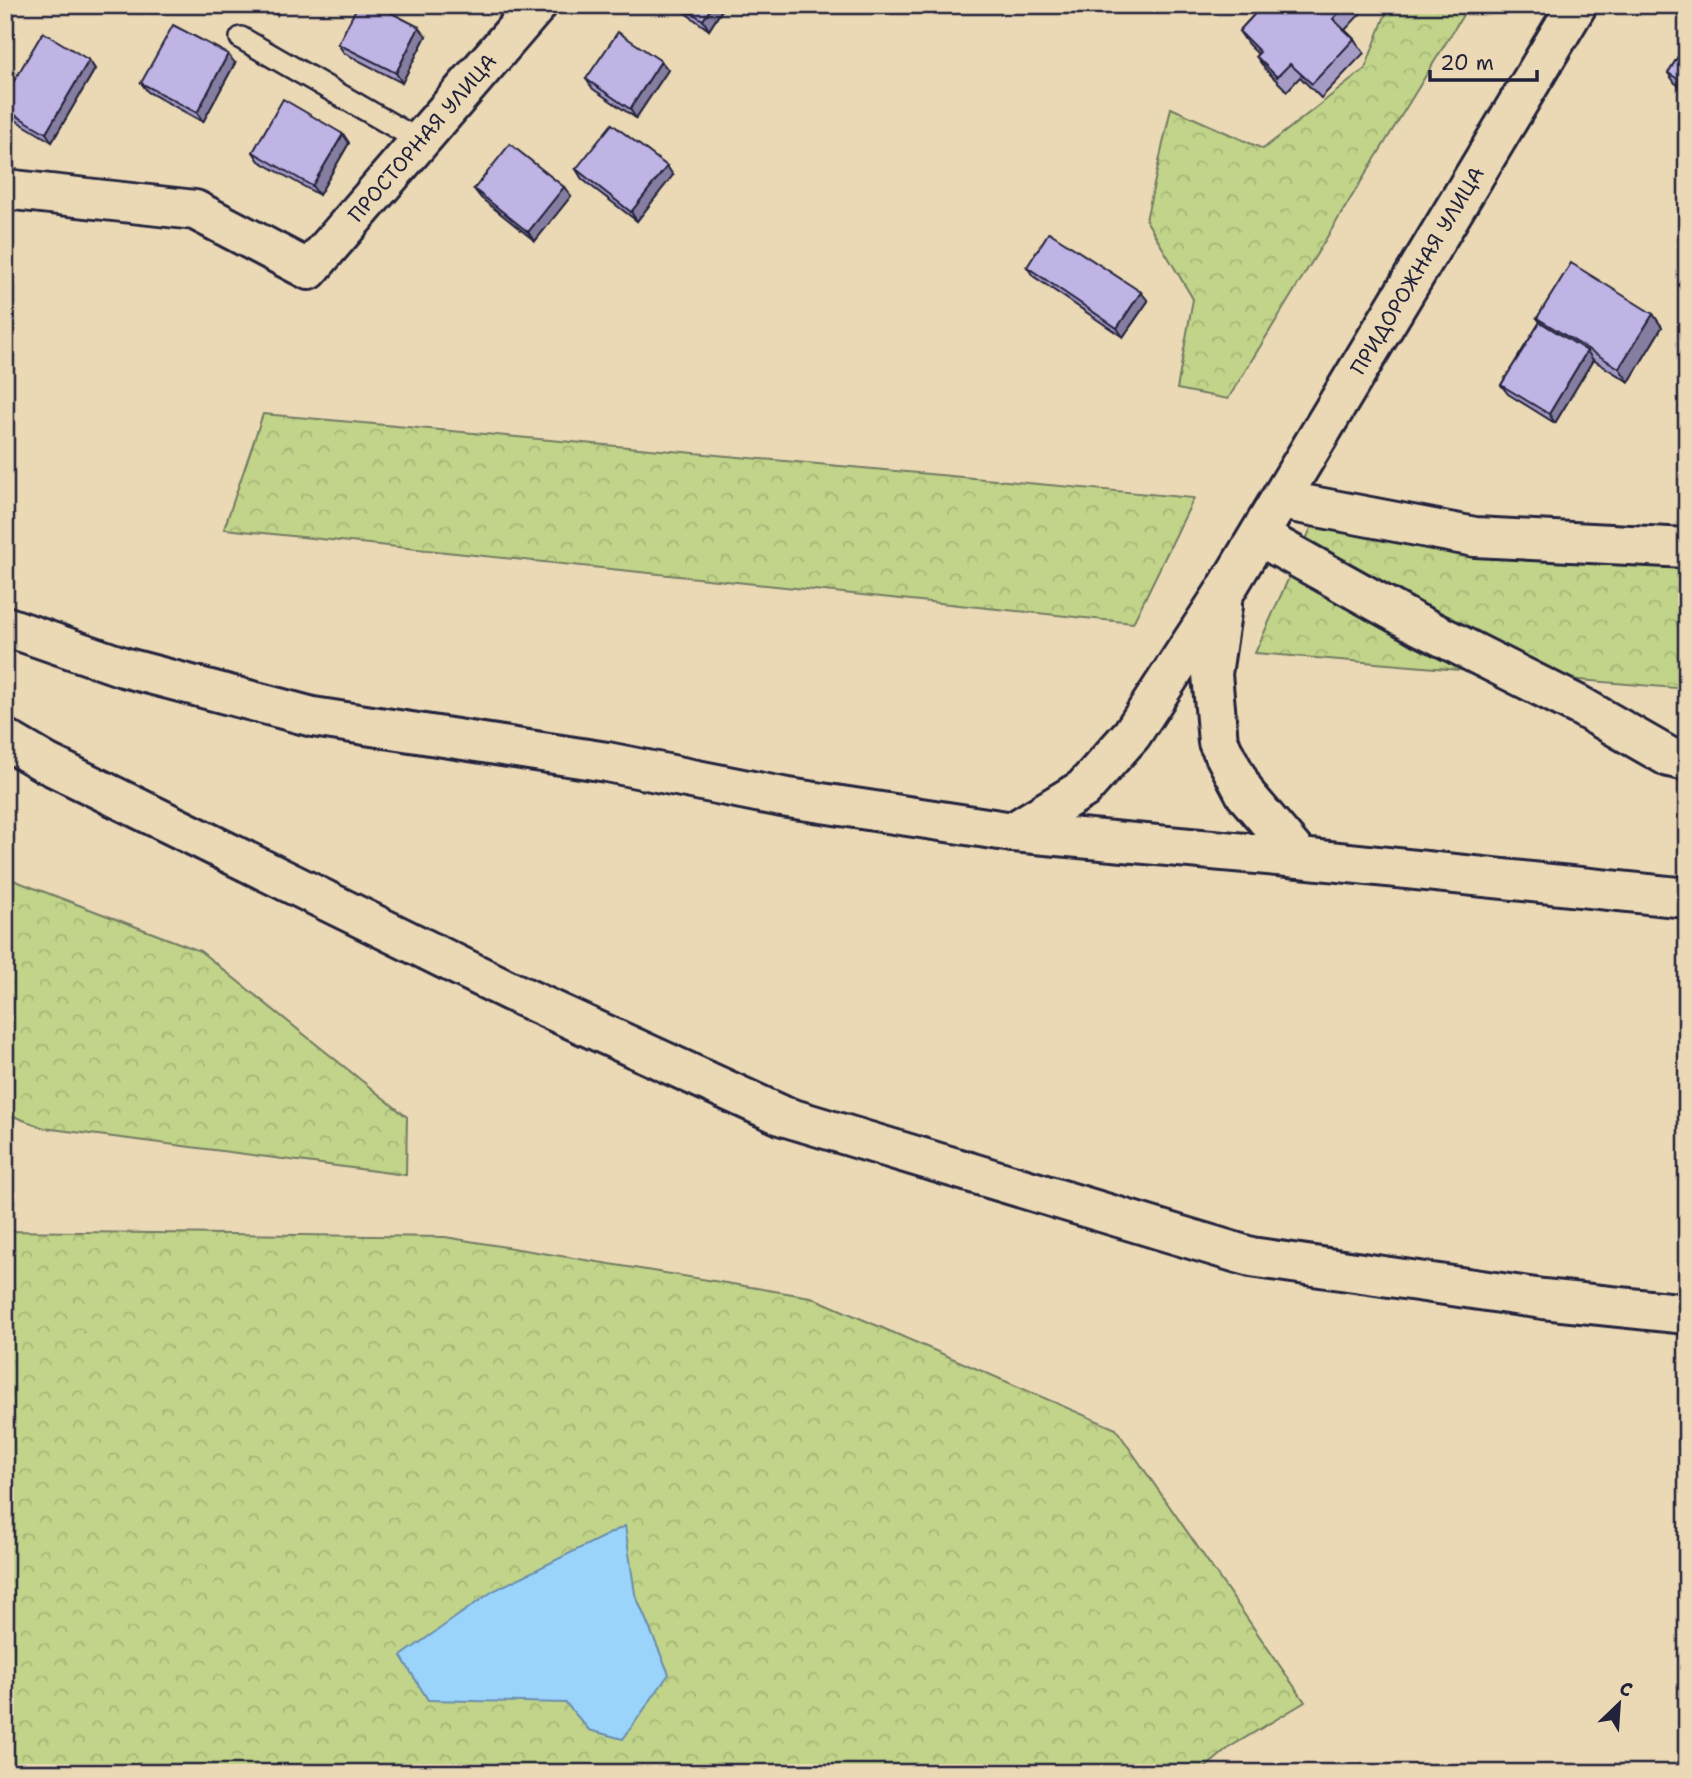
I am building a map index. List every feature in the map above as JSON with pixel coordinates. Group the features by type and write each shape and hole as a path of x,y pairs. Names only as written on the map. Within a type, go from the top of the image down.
{"main road":[{"name":"ПРОСТОРНАЯ УЛИЦА","path":"5,189 195,210 309,270 537,5"},
{"name":"ПРИДОРОЖНАЯ УЛИЦА","path":"1013,832 1083,789 1132,734 1281,500 1577,5"},
{"path":"1281,500 1475,537 1687,548"},
{"path":"1259,536 1415,623 1580,706 1669,757 1687,761"},
{"path":"1224,593 1212,674 1218,742 1246,795 1300,858"},
{"path":"5,626 123,667 313,717 607,762 782,797 1013,832 1687,898"},
{"path":"5,739 46,763 510,991 783,1115 1251,1257 1543,1299 1687,1314"}],"lane":[{"path":"241,38 420,141"}],"green space":[{"path":"1389,5 1469,5 1228,399 1177,389 1193,299 1146,220 1171,108 1263,149 1365,69"},
{"path":"263,414 1194,498 1133,623 224,529"},
{"path":"1316,517 1687,551 1687,689 1255,653"},
{"path":"5,877 200,951 407,1117 406,1175 44,1128 5,1113"},
{"path":"5,1231 445,1237 811,1297 1116,1429 1305,1702 1230,1747 1199,1773 5,1773"}],"water":[{"path":"625,1526 635,1594 669,1674 623,1739 589,1730 566,1703 428,1700 401,1656 493,1591"}],"building":[{"path":"358,5 376,5 419,27 396,73 338,44"},
{"path":"680,5 713,5 703,20"},
{"path":"1263,5 1346,5 1333,19 1354,39 1312,84 1290,64 1277,77 1256,56 1260,52 1239,31"},
{"path":"173,25 228,54 197,113 141,83"},
{"path":"43,32 89,60 46,133 5,109 5,96"},
{"path":"618,32 661,61 630,109 586,79"},
{"path":"1687,42 1687,84 1668,73"},
{"path":"283,99 343,134 312,186 253,152"},
{"path":"612,124 667,166 631,212 576,169"},
{"path":"510,144 564,187 528,232 474,189"},
{"path":"1049,232 1141,292 1117,328 1027,267"},
{"path":"1571,263 1653,314 1619,368 1537,318"},
{"path":"1540,322 1587,351 1549,414 1501,385"}]}
